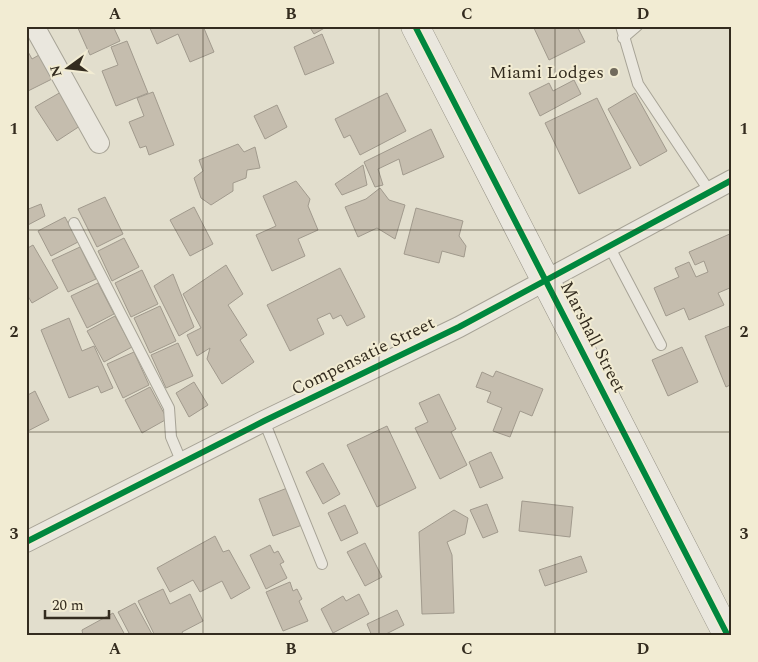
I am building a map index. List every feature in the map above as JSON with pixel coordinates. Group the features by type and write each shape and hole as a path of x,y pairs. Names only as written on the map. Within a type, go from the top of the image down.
{"street":[{"path":"34,26 98,143"},
{"name":"Marshall Street","path":"415,26 728,636"},
{"name":"Compensatie Street","path":"26,542 264,421 459,327 732,180"}],"lane":[{"path":"621,26 638,84 710,192"},
{"path":"623,38 637,26"},
{"path":"74,223 169,408 171,437 182,463"},
{"path":"609,246 661,345"},
{"path":"264,421 322,564"}],"building":[{"path":"77,26 113,26 120,41 90,55"},
{"path":"149,26 203,26 214,52 190,62 178,34 157,44"},
{"path":"309,26 328,26 314,34"},
{"path":"533,26 577,26 585,42 549,60"},
{"path":"322,34 334,63 305,75 294,47"},
{"path":"127,41 148,93 116,106 102,71 118,65 111,47"},
{"path":"26,48 32,59 39,55 52,79 26,92"},
{"path":"574,80 581,94 540,116 529,93 549,83 553,91"},
{"path":"61,92 80,126 57,141 35,107"},
{"path":"153,92 174,145 149,155 146,146 140,148 129,122 144,116 137,98"},
{"path":"387,93 406,131 360,155 350,135 344,138 335,119"},
{"path":"635,93 667,151 640,166 608,109"},
{"path":"597,98 631,168 579,194 545,123"},
{"path":"277,105 287,127 265,139 254,116"},
{"path":"431,129 444,157 403,175 399,159 378,169 383,185 375,187 364,162"},
{"path":"238,144 244,152 255,147 260,168 247,170 246,178 233,183 233,191 211,205 201,198 194,178 203,171 199,160"},
{"path":"363,165 367,185 342,195 335,184"},
{"path":"296,181 310,199 308,206 318,230 298,239 305,256 272,271 256,235 276,226 263,196"},
{"path":"380,188 389,200 405,205 395,239 377,228 358,237 345,207 366,199"},
{"path":"105,197 123,234 97,247 78,209"},
{"path":"41,204 45,216 26,226 26,210"},
{"path":"194,207 213,244 190,256 170,220"},
{"path":"416,208 463,221 459,236 466,246 464,257 442,251 439,263 404,254"},
{"path":"65,217 78,242 51,256 38,231"},
{"path":"732,233 732,287 718,293 724,305 689,320 684,308 666,316 654,288 679,277 675,268 689,262 696,277 708,272 704,261 695,265 689,252"},
{"path":"124,238 139,267 112,281 98,251"},
{"path":"33,245 58,288 32,303 26,293 26,249"},
{"path":"80,247 96,279 68,292 52,260"},
{"path":"226,265 243,294 228,305 247,335 240,340 254,362 222,384 207,359 210,348 197,356 187,335 201,328 183,294"},
{"path":"340,268 365,317 347,326 341,315 333,319 330,313 317,319 324,334 290,351 267,305"},
{"path":"142,270 158,304 131,317 115,283"},
{"path":"173,274 194,327 179,336 154,286"},
{"path":"98,283 114,314 87,328 71,296"},
{"path":"160,306 176,341 150,353 134,318"},
{"path":"115,316 132,347 104,362 87,331"},
{"path":"69,318 82,351 94,346 113,388 101,393 98,386 69,398 41,330"},
{"path":"732,325 732,384 726,387 705,336"},
{"path":"178,343 193,376 166,388 151,355"},
{"path":"682,347 698,382 668,396 652,360"},
{"path":"134,352 149,385 123,398 107,364"},
{"path":"496,371 543,389 532,416 520,411 510,437 493,431 502,408 487,402 491,392 476,387 482,372 493,377"},
{"path":"194,382 208,405 189,417 176,393"},
{"path":"150,387 167,419 142,433 125,400"},
{"path":"35,391 49,420 26,432 26,396"},
{"path":"439,394 456,429 451,432 467,465 440,479 415,428 428,422 419,403"},
{"path":"387,426 416,488 377,507 347,445"},
{"path":"491,452 503,478 480,488 469,462"},
{"path":"323,463 340,494 323,504 306,472"},
{"path":"295,485 310,522 273,536 259,499"},
{"path":"522,501 573,507 570,537 519,531"},
{"path":"487,504 498,532 483,538 470,510"},
{"path":"345,505 358,533 341,541 328,513"},
{"path":"454,510 468,518 465,534 447,542 452,555 454,613 422,614 419,532"},
{"path":"215,536 223,552 229,550 250,588 231,599 222,581 200,592 193,580 170,592 157,568"},
{"path":"365,543 382,577 365,586 347,552"},
{"path":"270,545 274,553 278,551 284,562 280,564 287,578 266,589 250,555"},
{"path":"581,556 587,572 545,586 539,570"},
{"path":"290,582 293,591 297,589 302,599 299,601 308,621 283,631 266,592"},
{"path":"163,589 170,604 190,594 203,621 182,632 184,636 155,636 138,601"},
{"path":"359,594 369,614 333,633 321,609 343,596 346,601"},
{"path":"135,603 153,636 83,636 82,630 113,613 125,635 129,633 118,612"},
{"path":"397,610 404,625 382,636 372,636 367,624"}],"cycle path":[{"path":"415,26 728,636"},
{"path":"26,542 264,421 459,327 732,180"}],"place":[{"name":"Miami Lodges","path":"614,72"}]}
